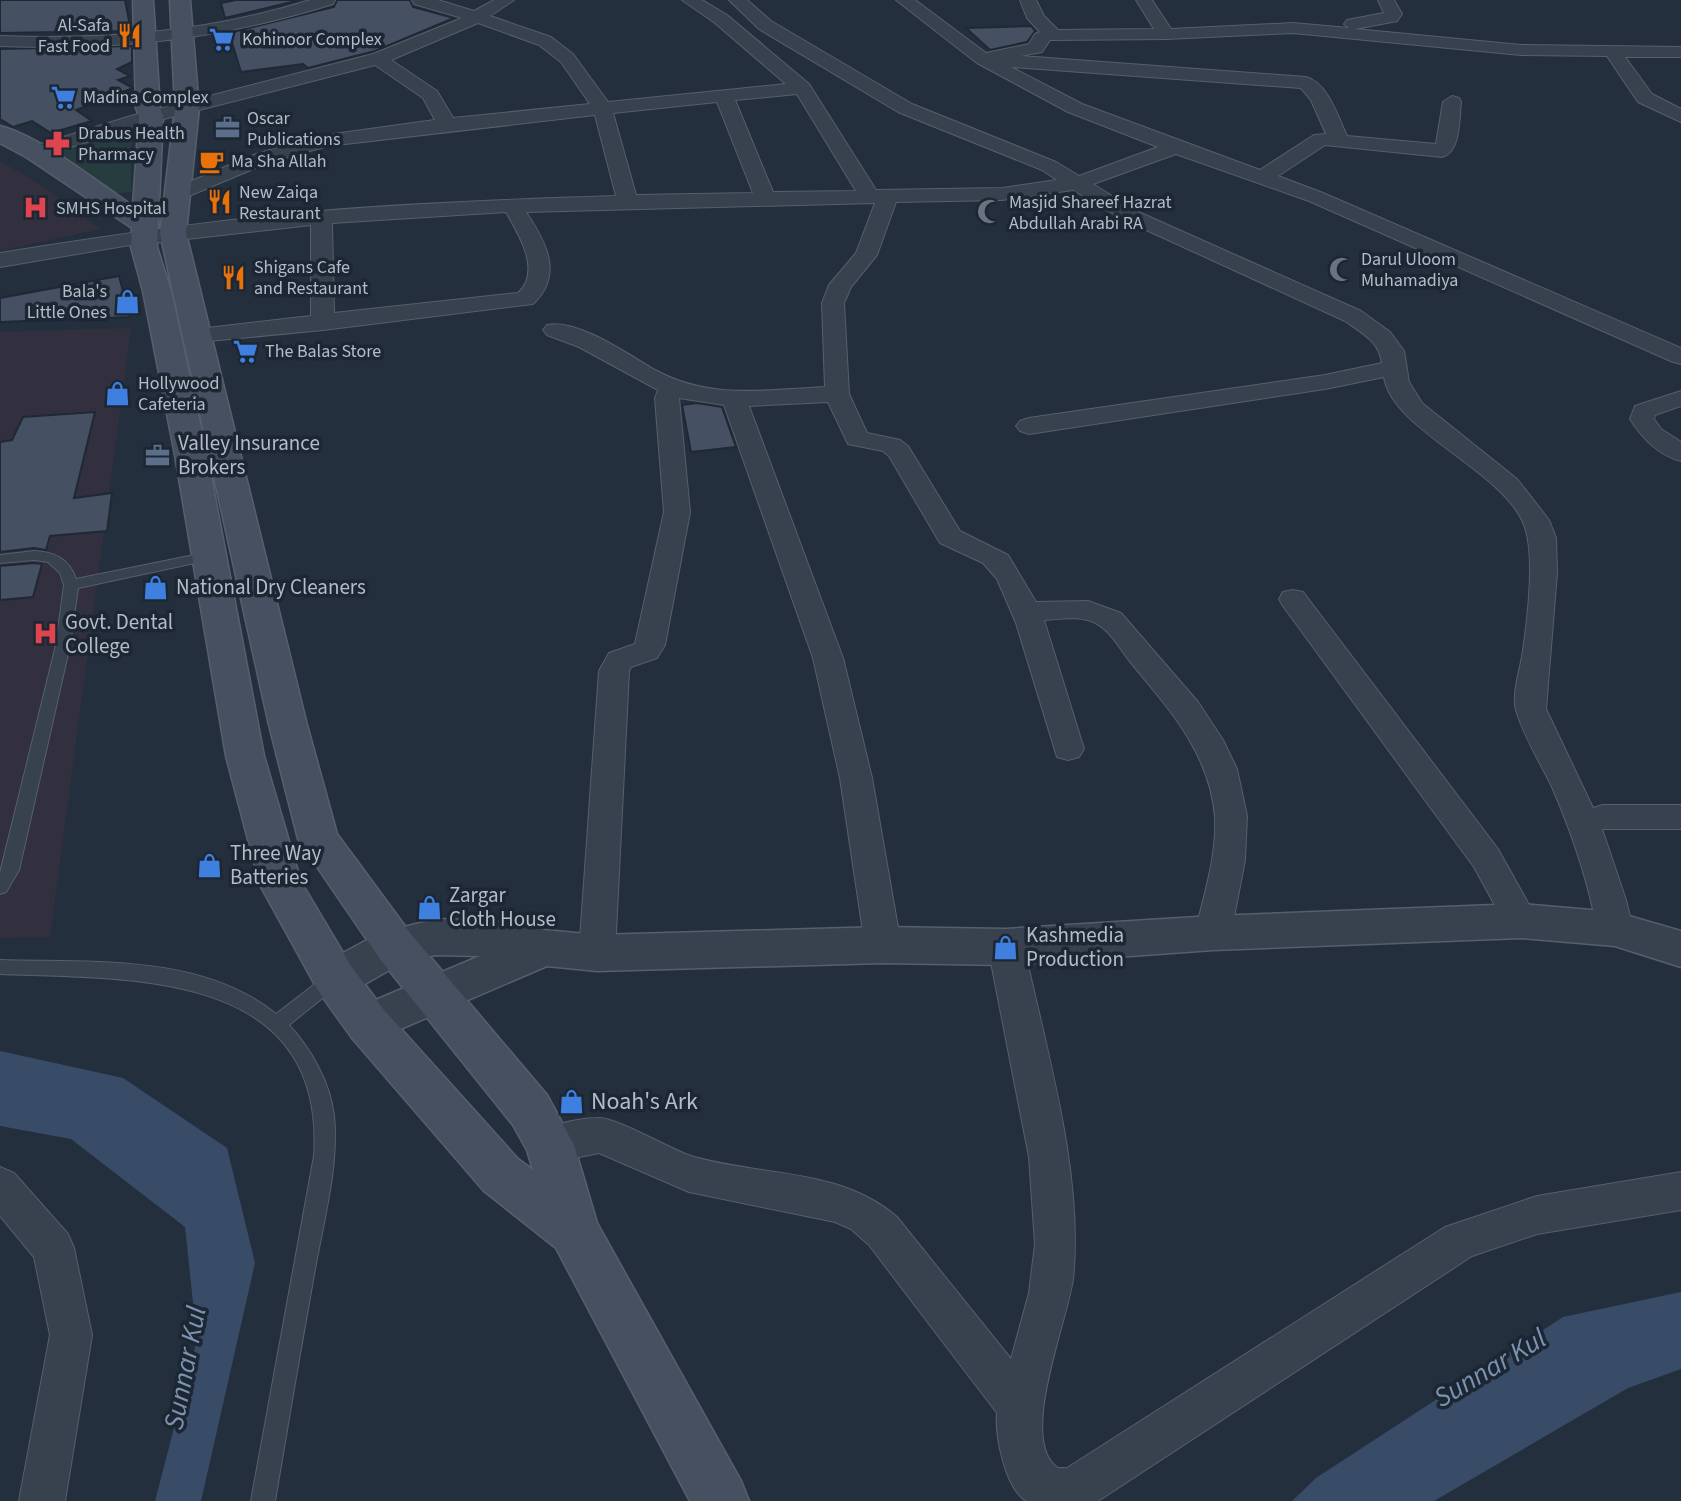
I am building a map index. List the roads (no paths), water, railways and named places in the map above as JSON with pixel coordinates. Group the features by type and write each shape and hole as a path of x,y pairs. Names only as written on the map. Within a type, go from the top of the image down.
{"main road":[{"path":"143,0 163,318 245,756 281,885 335,979 368,1024 501,1175 574,1231"},
{"path":"157,237 177,194 187,108 180,0"},
{"path":"0,133 34,152 157,237 198,335 288,726 318,839 395,946 530,1110 550,1145 574,1231 721,1501"}],"street":[{"path":"0,41 146,41 238,27 327,0"},
{"path":"420,0 480,17 545,41 567,58 603,110 628,202"},
{"path":"34,152 151,116 287,85 380,60 480,17 506,0"},
{"path":"691,0 721,19 802,88 879,197 866,256 834,295 837,394 854,436 862,442 891,445 899,451 950,537 996,559 1026,612 1068,749"},
{"path":"737,0 765,26 905,108 1085,180 1127,214 1353,316 1382,338 1392,351 1396,382 1413,408 1510,486 1536,518 1542,540 1538,658 1530,693 1531,709 1579,809 1599,859 1609,891 1615,929"},
{"path":"904,0 983,59 1075,108 1263,177 1524,286 1681,357"},
{"path":"1028,0 1036,18 1053,35"},
{"path":"1144,0 1166,34"},
{"path":"1325,30 1391,17 1393,14 1386,0"},
{"path":"983,59 1036,48 1043,37 1053,35 1166,34 1253,28 1325,30 1507,49 1614,53 1681,52"},
{"path":"1614,53 1645,98 1681,116"},
{"path":"983,59 1306,83 1315,91 1337,136 1334,139"},
{"path":"380,60 430,96 447,124"},
{"path":"177,194 263,158 303,146 378,131 802,88"},
{"path":"724,97 766,199"},
{"path":"1263,177 1317,141 1334,139 1442,151 1445,148 1452,102"},
{"path":"0,260 321,217 449,208 1002,194 1085,180 1176,147"},
{"path":"198,335 513,302 531,295 538,281 536,246 512,206"},
{"path":"321,217 323,323"},
{"path":"0,275 157,237"},
{"path":"555,330 585,339 672,387 696,395 734,398 837,394"},
{"path":"1029,426 1325,382 1396,367"},
{"path":"597,953 614,671 620,660 647,651 650,645 677,512 667,398 672,387"},
{"path":"734,398 828,658 856,778 883,945"},
{"path":"1681,398 1644,411 1642,419 1652,434 1681,453"},
{"path":"1293,599 1486,858 1521,921"},
{"path":"1026,612 1079,610 1105,616 1195,718 1217,760 1226,784 1231,814 1232,839 1213,933"},
{"path":"1603,817 1681,817"},
{"path":"335,979 395,946 436,937 494,939 544,948 597,953 883,945 1006,947 1213,933 1521,921 1615,929 1681,949"},
{"path":"1006,947 1049,1157 1056,1244 1050,1293 1020,1406 1018,1433 1029,1467 1037,1481 1049,1489 1063,1492 1077,1488 1460,1241 1537,1216 1681,1192"},
{"path":"368,1024 544,948"},
{"path":"550,1145 600,1135 689,1174 821,1198 865,1215 883,1231 1020,1406"},
{"path":"0,1186 53,1248 71,1335 42,1501"}],"lane":[{"path":"71,585 209,556"},
{"path":"0,559 54,558 67,569 71,585 64,645 11,870 0,887"},
{"path":"0,967 167,976 210,988 245,1003 278,1023 303,1055 321,1101 325,1132 316,1203 263,1501"},
{"path":"278,1023 335,979"}],"water":[{"path":"0,1051 123,1078 227,1148 255,1263 201,1501 155,1501 197,1340 185,1227 71,1139 0,1126"},
{"name":"Sunnar Kul","path":"1681,1292 1681,1369 1628,1388 1434,1501 1292,1501 1316,1478 1563,1317"}],"place":[{"name":"Al-Safa Fast Food","path":"130,35"},
{"name":"Kohinoor Complex","path":"222,39"},
{"name":"Madina Complex","path":"63,97"},
{"name":"Oscar Publications","path":"227,128"},
{"name":"Drabus Health Pharmacy","path":"58,143"},
{"name":"Ma Sha Allah","path":"211,161"},
{"name":"New Zaiqa Restaurant","path":"219,202"},
{"name":"SMHS Hospital","path":"36,208"},
{"name":"Masjid Shareef Hazrat Abdullah Arabi RA","path":"989,212"},
{"name":"Darul Uloom Muhamadiya","path":"1341,269"},
{"name":"Shigans Cafe and Restaurant","path":"234,277"},
{"name":"Bala's Little Ones","path":"127,301"},
{"name":"The Balas Store","path":"245,351"},
{"name":"Hollywood Cafeteria","path":"118,393"},
{"name":"Valley Insurance Brokers","path":"158,455"},
{"name":"National Dry Cleaners","path":"156,587"},
{"name":"Govt. Dental College","path":"45,634"},
{"name":"Three Way Batteries","path":"210,865"},
{"name":"Zargar Cloth House","path":"429,907"},
{"name":"Kashmedia Production","path":"1006,947"},
{"name":"Noah's Ark","path":"571,1101"}]}
